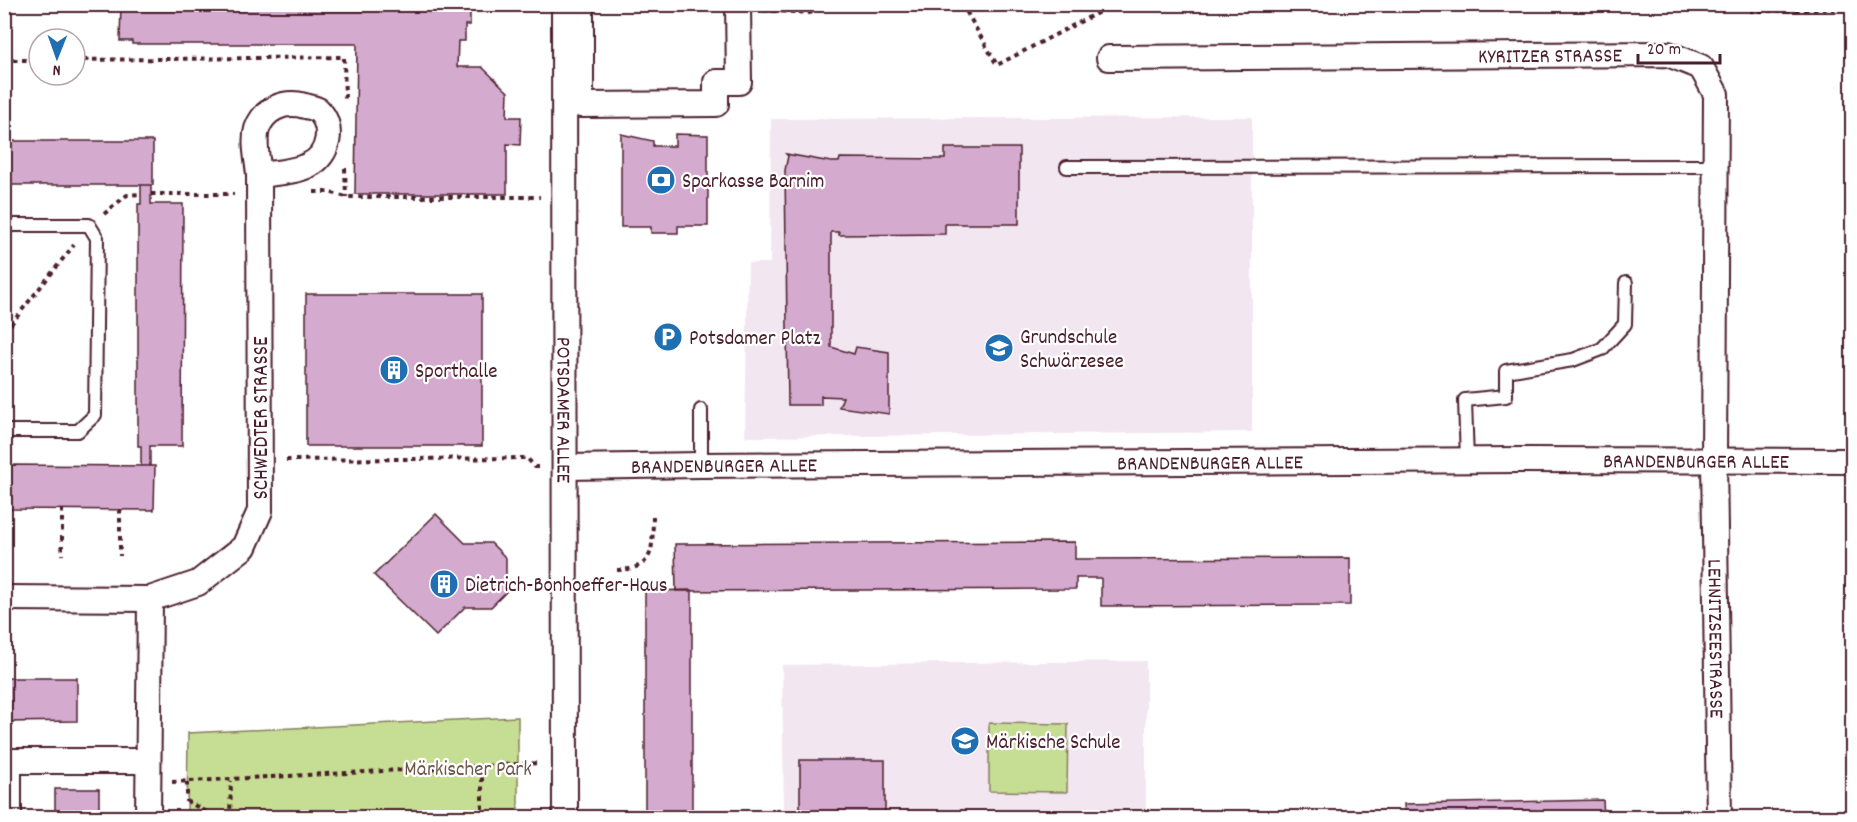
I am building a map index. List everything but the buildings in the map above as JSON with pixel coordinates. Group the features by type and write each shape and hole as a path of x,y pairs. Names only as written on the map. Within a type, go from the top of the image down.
{"street":[{"name":"POTSDAMER ALLEE","path":"564,4 565,818"},
{"path":"581,4 581,105 716,104 716,82 739,82 738,7"},
{"name":"KYRITZER STRASSE","path":"1109,58 1668,54 1701,67 1716,94 1714,460"},
{"name":"SCHWEDTER STRASSE","path":"4,598 150,599 198,583 244,547 260,511 259,184"},
{"name":"BRANDENBURGER ALLEE","path":"566,467 1467,460 1852,461"},
{"name":"LEHNITZSEESTRASSE","path":"1714,460 1719,818"},
{"path":"148,818 150,599"},
{"path":"9,818 7,761 148,772"}],"lane":[{"path":"1068,167 1715,166"},
{"path":"4,225 89,225 97,238 95,415 78,431 4,431"},
{"path":"1467,460 1465,400 1506,396 1506,371 1573,360 1602,349 1625,324 1626,283"},
{"path":"701,410 701,465"}],"path":[{"path":"738,7 810,13 831,4"},
{"path":"962,4 997,65 1099,12"},
{"path":"1748,4 1748,11 1852,9"},
{"path":"1797,9 1806,4"},
{"path":"87,60 344,57 345,104"},
{"path":"4,60 27,60"},
{"path":"345,162 346,197"},
{"path":"151,195 259,184"},
{"path":"306,192 329,192 346,197 565,197"},
{"path":"4,330 89,225 128,195 141,194"},
{"path":"261,460 527,458 534,467 566,467"},
{"path":"62,509 62,555"},
{"path":"120,509 120,556"},
{"path":"617,570 632,570 647,561 652,551 653,517"},
{"path":"148,772 187,782 231,781 565,762"},
{"path":"482,765 482,818"},
{"path":"230,818 231,781"},
{"path":"187,782 187,801 217,818"}],"shaded area":[{"name":"Grundschule Schwärzesee","path":"1252,117 1252,432 745,437 748,263 770,263 771,119"},
{"name":"Märkische Schule","path":"1146,661 1146,817 784,817 782,665"}],"green space":[{"name":"Märkischer Park","path":"518,717 518,817 187,817 188,733"},
{"path":"989,723 1068,724 1067,792 989,791"}],"place":[{"name":"Sparkasse Barnim","path":"661,180"},
{"name":"Potsdamer Platz","path":"668,337"},
{"name":"Grundschule Schwärzesee","path":"999,348"},
{"name":"Sporthalle","path":"394,370"},
{"name":"Dietrich-Bonhoeffer-Haus","path":"444,584"},
{"name":"Märkische Schule","path":"965,741"}]}
